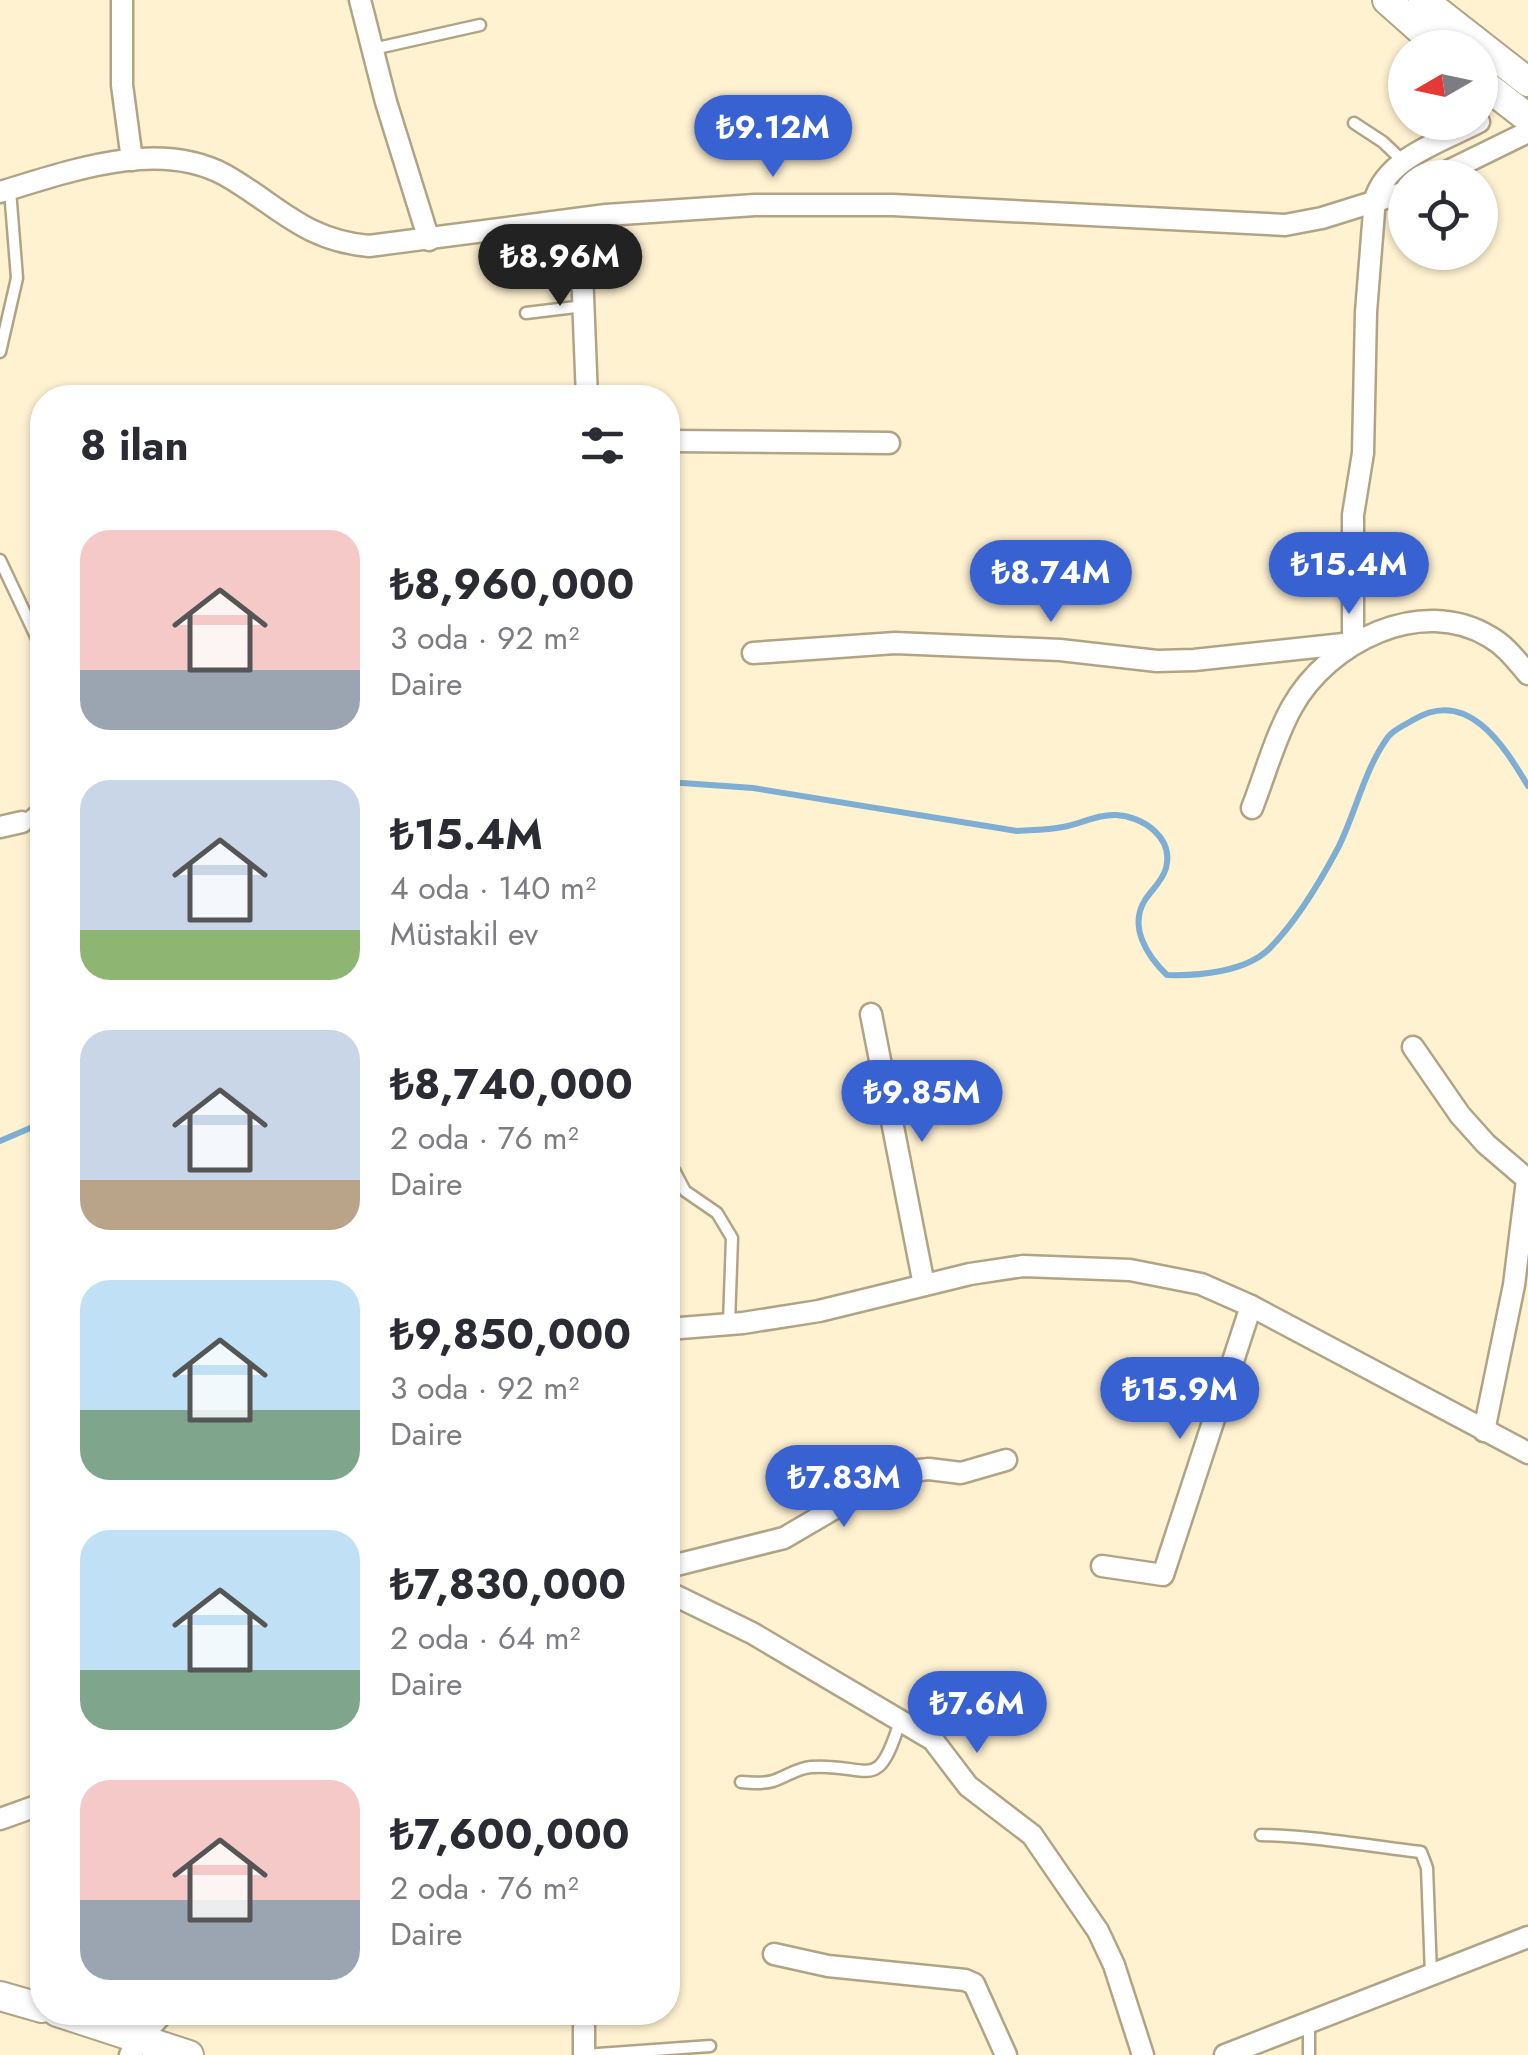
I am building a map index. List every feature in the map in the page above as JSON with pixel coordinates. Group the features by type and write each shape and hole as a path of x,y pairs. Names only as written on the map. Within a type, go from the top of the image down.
{"street":[{"path":"122,0 122,85 132,160"},
{"path":"360,0 429,240"},
{"path":"1387,0 1421,30"},
{"path":"1423,0 1526,81 1517,110"},
{"path":"1471,160 1528,132"},
{"path":"1408,160 1446,140"},
{"path":"5,191 132,160 156,158 223,174 280,214 339,243 369,246 701,206 893,205 1285,225 1322,218 1388,196"},
{"path":"1353,643 1350,578 1353,515 1363,454 1366,312 1375,199 1380,183 1388,176"},
{"path":"580,219 587,385"},
{"path":"680,441 889,443"},
{"path":"1252,808 1292,706 1332,660 1373,632 1420,622 1456,624 1486,634 1506,648 1528,674"},
{"path":"753,652 895,642 1043,649 1158,661 1353,643"},
{"path":"0,827 22,822"},
{"path":"871,1014 924,1285"},
{"path":"1413,1047 1460,1114 1486,1144 1527,1180 1514,1285 1484,1431"},
{"path":"680,1328 819,1311 1023,1266 1076,1266 1175,1278 1201,1284 1250,1306 1528,1453"},
{"path":"1102,1566 1162,1575 1250,1306"},
{"path":"680,1564 784,1538 876,1484 911,1471 929,1469 961,1474 1006,1460"},
{"path":"680,1598 752,1633 933,1740 968,1786 1020,1824 1046,1852 1098,1932 1114,1965 1143,2055"},
{"path":"0,1819 30,1808"},
{"path":"1225,2055 1528,1937"},
{"path":"774,1954 828,1966 965,1980 974,1984 1006,2055"},
{"path":"0,1996 30,2005"},
{"path":"87,2025 136,2046 189,2055"},
{"path":"136,2046 153,2025"},
{"path":"584,2025 584,2055"}],"lane":[{"path":"373,50 480,25"},
{"path":"1354,123 1402,160"},
{"path":"0,352 17,278 5,191"},
{"path":"526,313 585,306"},
{"path":"0,560 30,624"},
{"path":"22,822 30,816"},
{"path":"680,1182 685,1191 717,1214 732,1238 729,1324"},
{"path":"741,1782 771,1782 813,1767 872,1771 890,1754 900,1721"},
{"path":"1261,1835 1330,1838 1380,1849 1421,1852 1427,1868 1431,1975"},
{"path":"1309,2022 1309,2055"},
{"path":"584,2055 710,2046"}],"waterway":[{"path":"680,783 753,788 1017,831 1069,826 1109,815 1136,819 1161,838 1167,857 1166,868 1145,900 1139,921 1142,941 1167,975 1221,971 1247,963 1269,949 1307,901 1338,848 1366,777 1390,734 1413,720 1450,710 1467,715 1495,738 1528,786"},
{"path":"0,1141 30,1128"}]}
